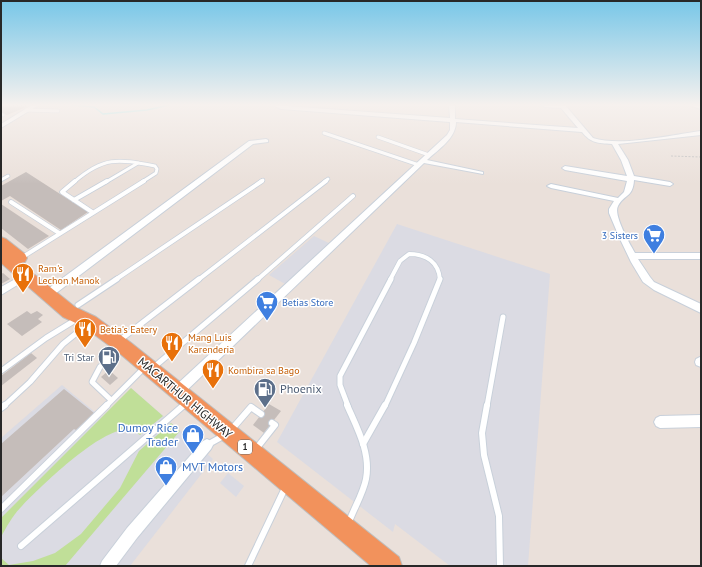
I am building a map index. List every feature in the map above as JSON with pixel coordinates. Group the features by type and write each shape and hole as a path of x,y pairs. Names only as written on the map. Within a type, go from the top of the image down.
{"highway":[{"name":"MACARTHUR HIGHWAY","path":"1,242 20,258 52,291 69,312 83,315 120,344 390,566"},
{"name":"MACARTHUR HIGHWAY","path":"1,255 26,276 52,291"}],"street":[{"path":"183,396 453,131"},
{"path":"586,131 597,142 614,143 701,133"},
{"path":"52,291 251,142 266,141"},
{"path":"614,143 626,163 630,178 627,193 618,200 612,209 632,256 647,281 701,309"},
{"path":"421,163 481,173"},
{"path":"565,168 670,184"},
{"path":"551,186 618,200"},
{"path":"632,256 701,256"},
{"path":"1,291 26,276"},
{"path":"660,422 701,421"},
{"path":"108,566 132,533 207,445"}],"lane":[{"path":"324,133 421,163"},
{"path":"378,137 429,155"},
{"path":"20,258 156,173 157,169 155,166 115,161 98,164 62,192 92,212"},
{"path":"74,200 138,163"},
{"path":"1,180 8,176"},
{"path":"111,400 94,386 92,382 93,376 120,344 328,179"},
{"path":"1,371 46,338 83,315 263,180"},
{"path":"1,508 111,400 149,367 265,273 353,196"},
{"path":"11,202 59,233"},
{"path":"346,529 366,479 366,464 363,444 345,402 340,386 340,376 400,261 409,254 425,257 434,261 438,266 440,280 402,372 379,417 363,444"},
{"path":"1,408 30,382 63,344 83,315"},
{"path":"500,566 499,516 484,454 482,433 503,317"},
{"path":"21,546 183,396"},
{"path":"207,445 228,434 251,407 261,414"},
{"path":"253,454 275,425 272,422"},
{"path":"248,566 288,482"}],"path":[{"path":"671,156 701,157"}],"shaded area":[{"path":"397,224 550,274 528,566 450,566 395,524 393,532 277,442"},
{"path":"314,236 331,244 287,285 269,275"},
{"path":"62,385 101,417 131,388 213,459 130,566 1,566 1,438"},
{"path":"228,473 244,486 236,497 220,483"}],"green space":[{"path":"131,388 163,416 140,435 129,430 113,433 99,440 70,461 22,506 13,517 1,537 1,518"},
{"path":"171,423 180,431 65,566 1,566 1,558 9,565 33,561 55,553 81,534 120,488 139,451"}],"building":[{"path":"26,172 88,212 61,230 10,196 1,201 1,186"},
{"path":"1,204 49,236 28,249 1,228"},
{"path":"3,273 10,279 1,284 1,274"},
{"path":"27,311 31,314 37,311 43,315 38,319 42,322 22,336 7,324"},
{"path":"31,353 37,358 1,386 1,376"},
{"name":"Tri Star","path":"109,370 118,378 110,385 101,377"},
{"path":"64,389 94,413 76,430 74,429 1,497 1,444"},
{"path":"269,404 281,411 264,433 253,425"}],"place":[{"name":"3 Sisters","path":"654,254"},
{"name":"Ram's Lechon Manok","path":"23,294"},
{"name":"Betias Store","path":"267,322"},
{"name":"Betia's Eatery","path":"85,348"},
{"name":"Mang Luis Karenderia","path":"172,362"},
{"name":"Tri Star","path":"109,376"},
{"name":"Kombira sa Bago","path":"213,390"},
{"name":"Phoenix","path":"265,408"},
{"name":"Dumoy Rice Trader","path":"193,454"},
{"name":"MVT Motors","path":"166,486"}]}
